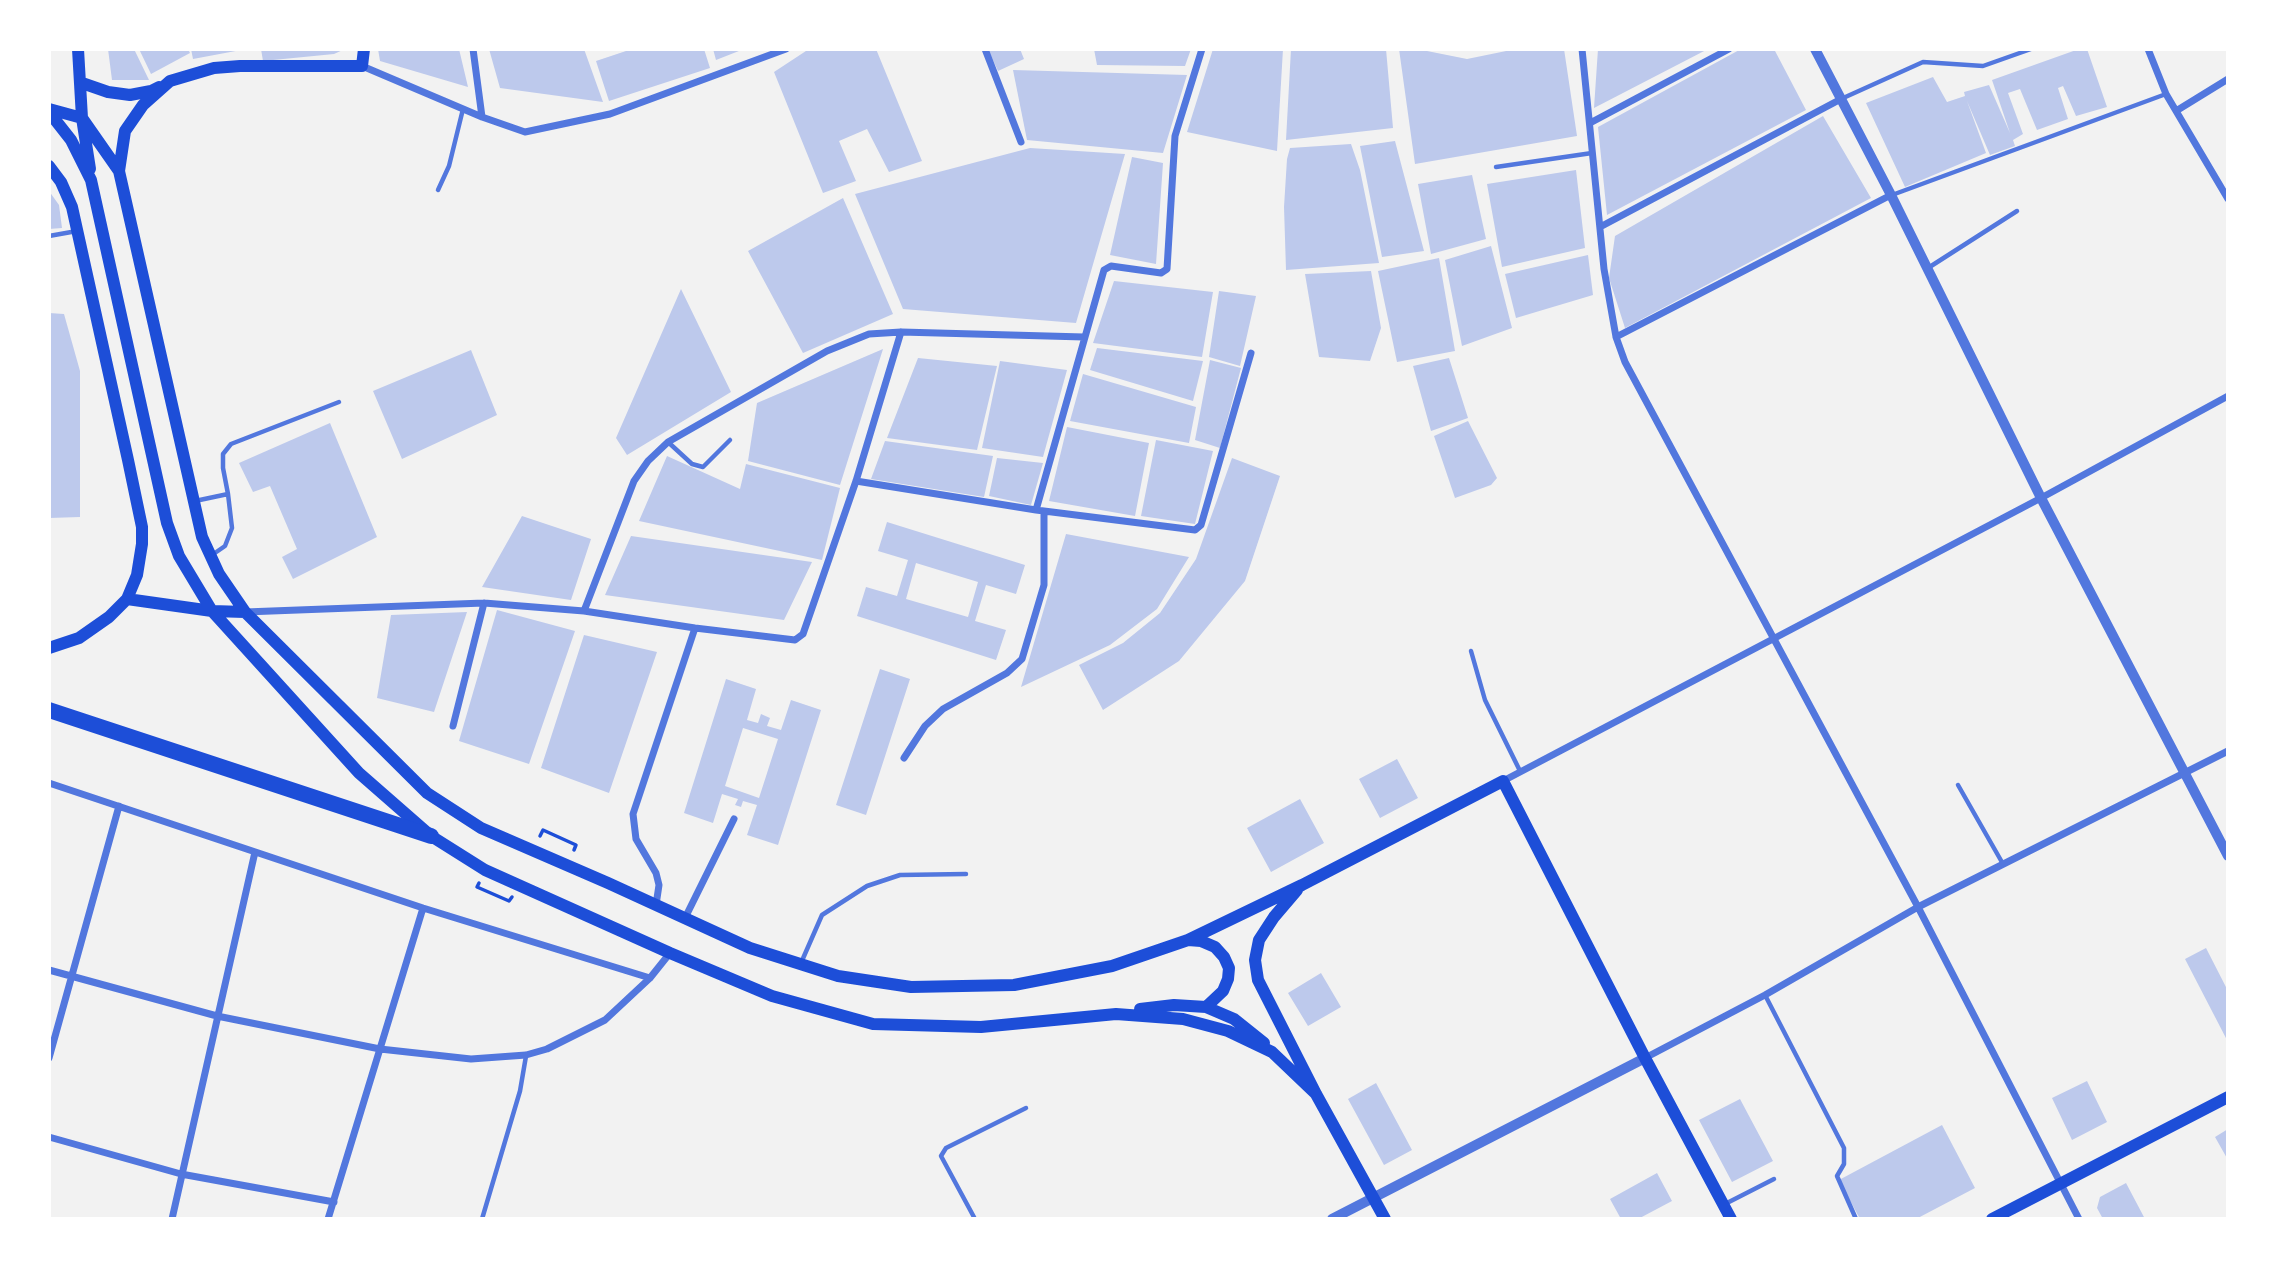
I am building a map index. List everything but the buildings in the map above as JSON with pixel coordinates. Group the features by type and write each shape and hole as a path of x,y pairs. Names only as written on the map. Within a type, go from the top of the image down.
{"highway":[{"path":"49,710 431,836"}],"main road":[{"path":"78,49 82,118 91,180 167,523 179,556 212,611 359,773 431,836 485,870 772,996 873,1024 981,1027 1116,1014 1164,1005 1206,1007 1234,1019 1252,1032 1316,1094"},
{"path":"82,83 108,92 130,95 151,91 170,81 214,68 362,66 364,49"},
{"path":"170,81 143,105 125,131 120,171 194,501 209,556 245,612 428,793 481,828 750,948 838,976 911,987 1014,985 1112,966 1188,940 1302,885 1503,781 1731,1219"},
{"path":"49,111 82,118 120,171"},
{"path":"49,111 71,140 91,180"},
{"path":"49,166 68,193 78,231 142,527 137,575 127,599 79,638 49,648"},
{"path":"127,599 212,611 245,612"},
{"path":"1302,885 1268,925 1257,947 1255,966 1261,988 1385,1219"},
{"path":"1188,940 1201,941 1215,947 1224,957 1228,968 1228,979 1223,991 1206,1007"},
{"path":"1116,1014 1155,1015 1196,1021 1228,1031 1272,1052"},
{"path":"1992,1219 2228,1097"}],"street":[{"path":"473,49 482,117"},
{"path":"362,66 482,117 525,132 610,114 786,49"},
{"path":"985,49 1021,142"},
{"path":"904,758 925,726 943,709 1007,673 1022,659 1044,585 1046,524 1040,511 1084,337 1107,267 1161,273 1167,269 1175,135 1202,49"},
{"path":"1581,49 1605,280 1616,337 1625,362 1918,907 2079,1219"},
{"path":"1590,123 1729,49"},
{"path":"1815,49 1891,195 2041,498 2228,856"},
{"path":"2148,49 2166,94 2228,199"},
{"path":"2176,111 2228,79"},
{"path":"1600,227 1841,99"},
{"path":"1616,337 1891,195"},
{"path":"584,611 634,481 648,461 668,442 827,351 869,334 901,332 1084,337"},
{"path":"245,612 484,603 584,611 795,640 803,634 856,481 901,332"},
{"path":"856,481 1040,511 1195,530 1201,525 1251,353"},
{"path":"1503,781 2041,498 2228,396"},
{"path":"453,726 484,603"},
{"path":"656,905 659,885 656,873 636,839 633,814 695,628"},
{"path":"1332,1219 1765,995 1918,907 2228,751"},
{"path":"49,783 423,908 650,978"},
{"path":"49,1058 119,806"},
{"path":"685,918 734,819"},
{"path":"172,1219 255,852"},
{"path":"328,1219 423,908"},
{"path":"49,970 217,1016 380,1049 471,1059 526,1055 547,1049 605,1020 650,978 670,953"},
{"path":"49,1137 181,1174 334,1202"}],"lane":[{"path":"1841,99 1923,62 1983,66 2031,49"},
{"path":"1891,195 2166,94"},
{"path":"438,190 449,166 463,109"},
{"path":"1496,167 1593,153"},
{"path":"1928,269 2017,211"},
{"path":"49,236 78,231"},
{"path":"209,556 225,546 230,535 232,512 223,468 223,454 231,444 340,402"},
{"path":"668,442 692,464 703,467 730,440"},
{"path":"194,501 228,494"},
{"path":"1471,651 1485,700 1520,772"},
{"path":"1958,785 2004,865"},
{"path":"800,964 822,915 867,886 900,875 966,874"},
{"path":"1765,995 1844,1148 1844,1164 1838,1176 1856,1219"},
{"path":"482,1219 520,1091 526,1055"},
{"path":"975,1219 941,1156 946,1148 1026,1108"},
{"path":"1724,1205 1774,1179"}],"path":[{"path":"542,830 576,845"},
{"path":"477,887 509,901"}]}
